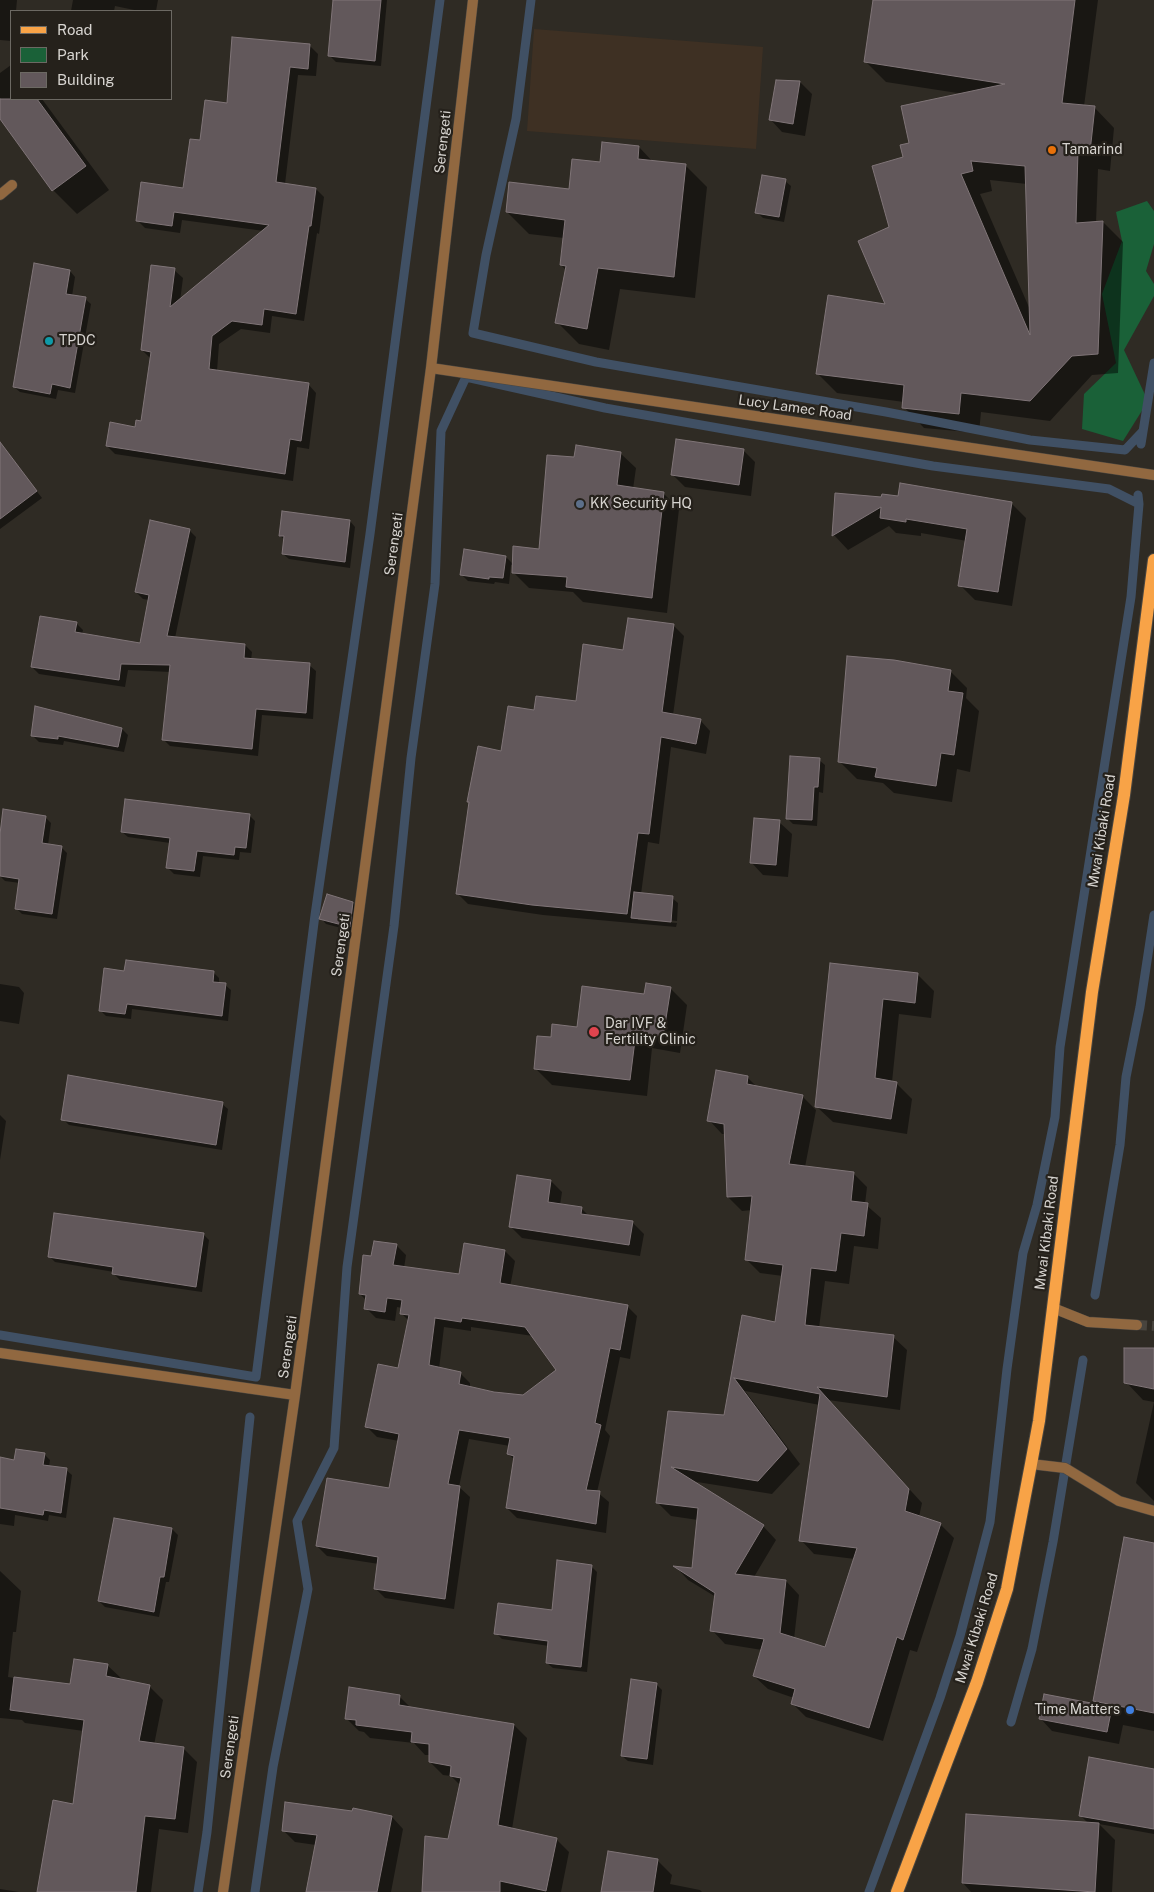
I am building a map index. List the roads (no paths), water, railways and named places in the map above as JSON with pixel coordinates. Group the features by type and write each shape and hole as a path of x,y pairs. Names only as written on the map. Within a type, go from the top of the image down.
{"main road":[{"name":"Mwai Kibaki Road","path":"897,1892 977,1682 1006,1589 1031,1464 1039,1421 1092,992 1124,795 1152,588 1154,560"}],"street":[{"name":"Serengeti","path":"223,1892 295,1395 431,368 473,0"},
{"path":"0,194 12,186"},
{"name":"Lucy Lamec Road","path":"431,368 1154,475"},
{"path":"1053,1308 1088,1322 1137,1325"},
{"path":"0,1353 295,1395"},
{"path":"1031,1464 1065,1468 1119,1501 1154,1511"}],"waterway":[{"path":"0,1335 256,1377 315,915 370,534 440,0"},
{"path":"531,0 516,119 486,255 473,333 596,362 886,412 1030,440 1125,450 1142,432"},
{"path":"1141,444 1154,363"},
{"path":"255,1892 273,1767 308,1589 297,1521 334,1448 347,1267 394,926 411,758 435,584 441,431 466,377 605,408 933,466 1109,489 1139,504"},
{"path":"869,1892 940,1698 960,1636 990,1522 1007,1369 1023,1253 1037,1205 1055,1117 1060,1047 1131,597 1139,504 1138,495"},
{"path":"1095,1295 1120,1145 1126,1077 1140,1007 1154,915"},
{"path":"1011,1722 1032,1649 1053,1542 1083,1360"},
{"path":"198,1892 207,1832 250,1417"}],"tunnel":[{"path":"1137,1325 1154,1326"}],"place":[{"name":"Tamarind","path":"1052,150"},
{"name":"TPDC","path":"49,341"},
{"name":"KK Security HQ","path":"580,504"},
{"name":"Dar IVF & Fertility Clinic","path":"594,1032"},
{"name":"Time Matters","path":"1130,1710"}]}
